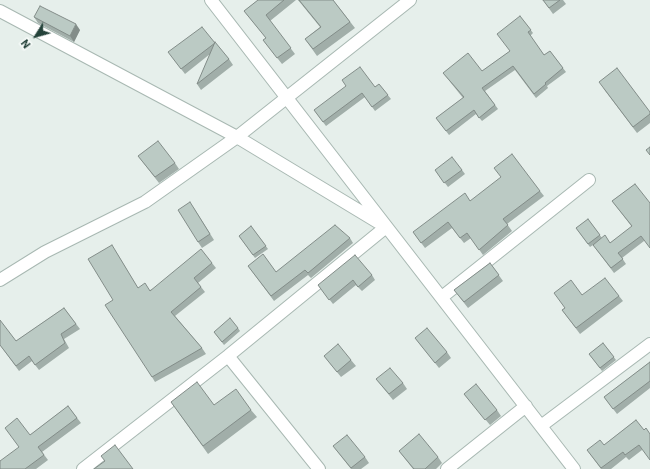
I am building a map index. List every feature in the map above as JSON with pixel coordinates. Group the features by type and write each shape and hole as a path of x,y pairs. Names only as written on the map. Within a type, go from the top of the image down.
{"street":[{"path":"211,0 574,469"},
{"path":"0,280 52,249 145,202 237,137 286,96 410,0"},
{"path":"0,11 237,137 386,228"},
{"path":"442,297 589,180"},
{"path":"83,469 228,356 386,228"},
{"path":"541,426 650,344"},
{"path":"228,356 319,469"},
{"path":"447,469 526,406"}],"building":[{"path":"258,0 284,0 266,15 291,48 277,58 263,40 266,38 244,11"},
{"path":"299,0 333,0 350,22 313,49 305,39 321,27"},
{"path":"543,0 560,0 549,8"},
{"path":"40,6 76,24 70,36 34,17"},
{"path":"520,16 531,30 528,32 544,55 550,51 563,68 534,94 513,66 482,88 495,105 479,118 474,110 446,131 436,118 464,97 443,73 468,53 482,71 510,51 497,34"},
{"path":"202,27 215,43 181,69 168,52"},
{"path":"215,42 229,59 197,84"},
{"path":"360,67 375,87 379,84 388,95 372,107 362,93 323,122 314,110 346,86 342,80"},
{"path":"617,68 650,112 650,114 633,127 599,82"},
{"path":"158,141 175,163 155,177 138,156"},
{"path":"650,147 650,155 646,150"},
{"path":"512,154 540,191 503,219 508,225 479,250 467,233 460,238 448,222 421,243 413,232 465,193 470,201 501,177 494,168"},
{"path":"452,157 462,170 444,183 435,170"},
{"path":"635,184 650,203 650,248 641,236 618,253 623,259 611,268 593,245 605,235 610,243 632,226 612,201"},
{"path":"190,202 210,234 198,242 178,210"},
{"path":"588,219 600,235 588,244 576,228"},
{"path":"335,225 350,238 308,273 305,270 271,296 248,266 263,254 276,272"},
{"path":"251,226 266,246 253,255 239,236"},
{"path":"112,245 138,288 145,283 150,291 201,249 212,263 194,278 201,287 171,312 202,348 152,377 105,305 113,300 88,259"},
{"path":"355,255 372,275 358,287 353,280 329,300 318,285"},
{"path":"490,263 499,275 464,302 454,290"},
{"path":"605,278 619,296 576,328 562,310 565,308 554,293 571,280 582,295"},
{"path":"64,308 76,324 61,334 65,343 35,365 29,356 16,366 0,345 0,320 16,341"},
{"path":"230,318 238,328 222,342 214,332"},
{"path":"427,328 447,352 435,363 415,338"},
{"path":"603,343 614,357 600,368 589,354"},
{"path":"338,344 351,360 337,372 324,356"},
{"path":"650,362 650,381 613,409 604,397"},
{"path":"390,368 403,383 389,394 376,379"},
{"path":"197,382 214,405 236,389 251,410 203,446 171,402"},
{"path":"476,384 497,410 485,420 464,394"},
{"path":"68,406 77,418 38,447 44,455 25,469 0,469 0,461 19,447 5,428 17,418 30,435"},
{"path":"636,420 644,430 646,428 650,434 650,460 639,445 625,455 623,452 601,468 587,450 600,440 604,445"},
{"path":"419,434 438,457 425,469 414,469 399,451"},
{"path":"347,435 365,457 351,468 333,446"},
{"path":"115,445 133,469 94,469 105,461 101,456"}]}
